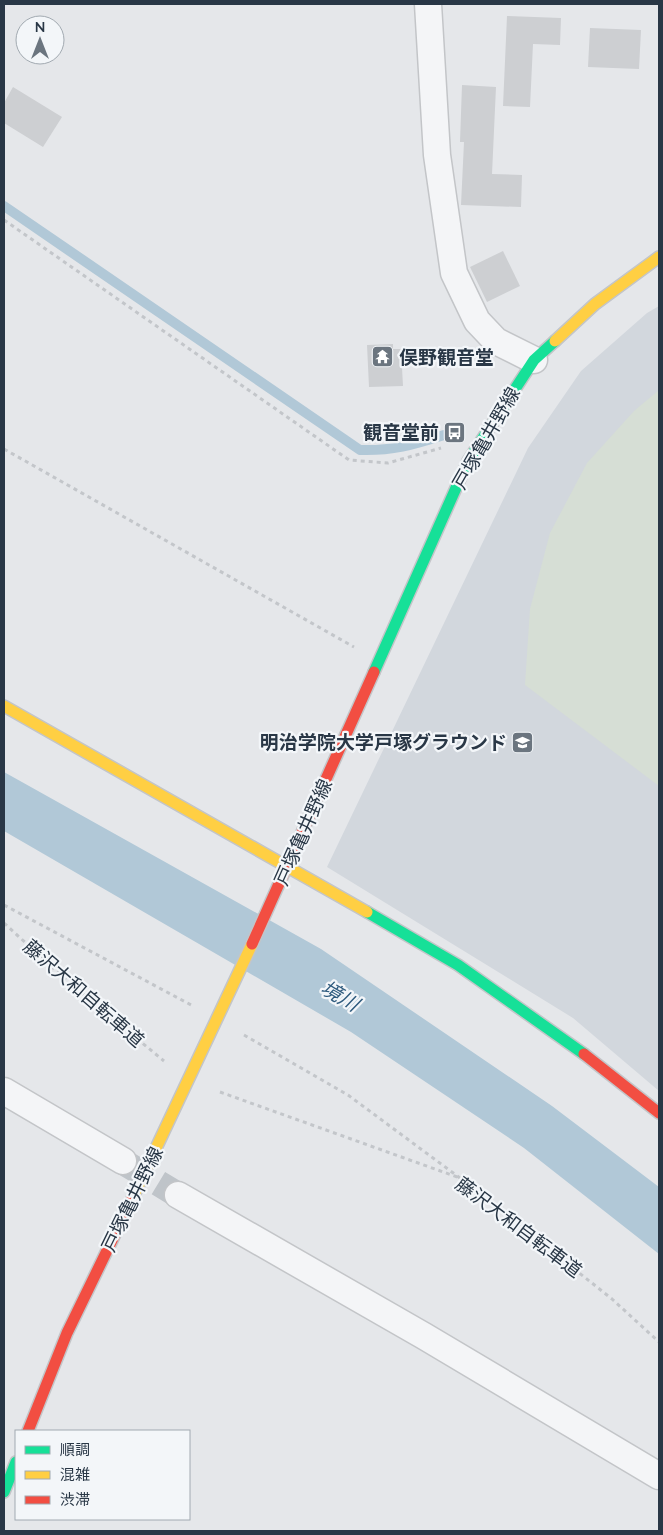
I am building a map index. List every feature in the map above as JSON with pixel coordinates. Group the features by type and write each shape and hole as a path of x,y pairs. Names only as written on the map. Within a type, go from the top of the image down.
{"main road":[{"name":"戸塚亀井野線","path":"28,1430 67,1333 283,878 468,461 534,360 595,304 659,257"},
{"path":"4,706 288,865 458,965 559,1034 659,1113"},
{"path":"4,1492 15,1464"}],"street":[{"path":"428,4 437,155 454,273 466,301 483,328 496,341 534,360"},
{"path":"4,1091 123,1161"},
{"path":"178,1195 424,1336 659,1476"}],"path":[{"path":"4,220 349,460 388,463 485,436"},
{"path":"4,449 340,641"},
{"path":"4,905 220,1014 348,1095 460,1178"},
{"name":"藤沢大和自転車道","path":"4,923 65,979 165,1062"},
{"name":"藤沢大和自転車道","path":"220,1092 460,1178 612,1298 659,1342"}],"shaded area":[{"name":"明治学院大学戸塚グラウンド","path":"659,306 659,1091 573,1018 327,867 528,448 581,371 647,313"},
{"path":"659,390 659,786 525,685 530,609 550,533 587,463 634,411"}],"water":[{"name":"境川","path":"4,772 321,949 552,1106 659,1187 659,1254 524,1148 351,1032 4,831"}],"building":[{"path":"507,16 561,18 560,45 533,44 530,107 503,106"},
{"path":"590,28 641,30 639,69 588,67"},
{"path":"462,85 496,87 492,174 522,175 521,207 461,205 464,142 460,142"},
{"path":"13,87 62,117 43,147 4,123 4,103"},
{"path":"503,251 520,286 487,302 470,267"},
{"name":"俣野観音堂","path":"393,344 393,349 401,349 403,386 369,387 367,345"}],"waterway":[{"path":"4,206 360,450 402,447 444,435"}],"tunnel":[{"path":"125,1163 178,1195"}],"traffic: fast":[{"path":"374,672 468,461 534,360 555,341"},
{"path":"367,912 458,965 584,1054"},
{"path":"4,1492 15,1464"}],"traffic: slow":[{"path":"555,341 595,304 659,257"},
{"path":"4,706 367,912"},
{"path":"134,1195 252,944"}],"traffic: jam":[{"path":"252,944 374,672"},
{"path":"584,1054 659,1113"},
{"path":"28,1430 67,1333 134,1195"}],"place":[{"name":"俣野観音堂","path":"383,357"},
{"name":"観音堂前","path":"455,432"},
{"name":"明治学院大学戸塚グラウンド","path":"523,742"}]}
